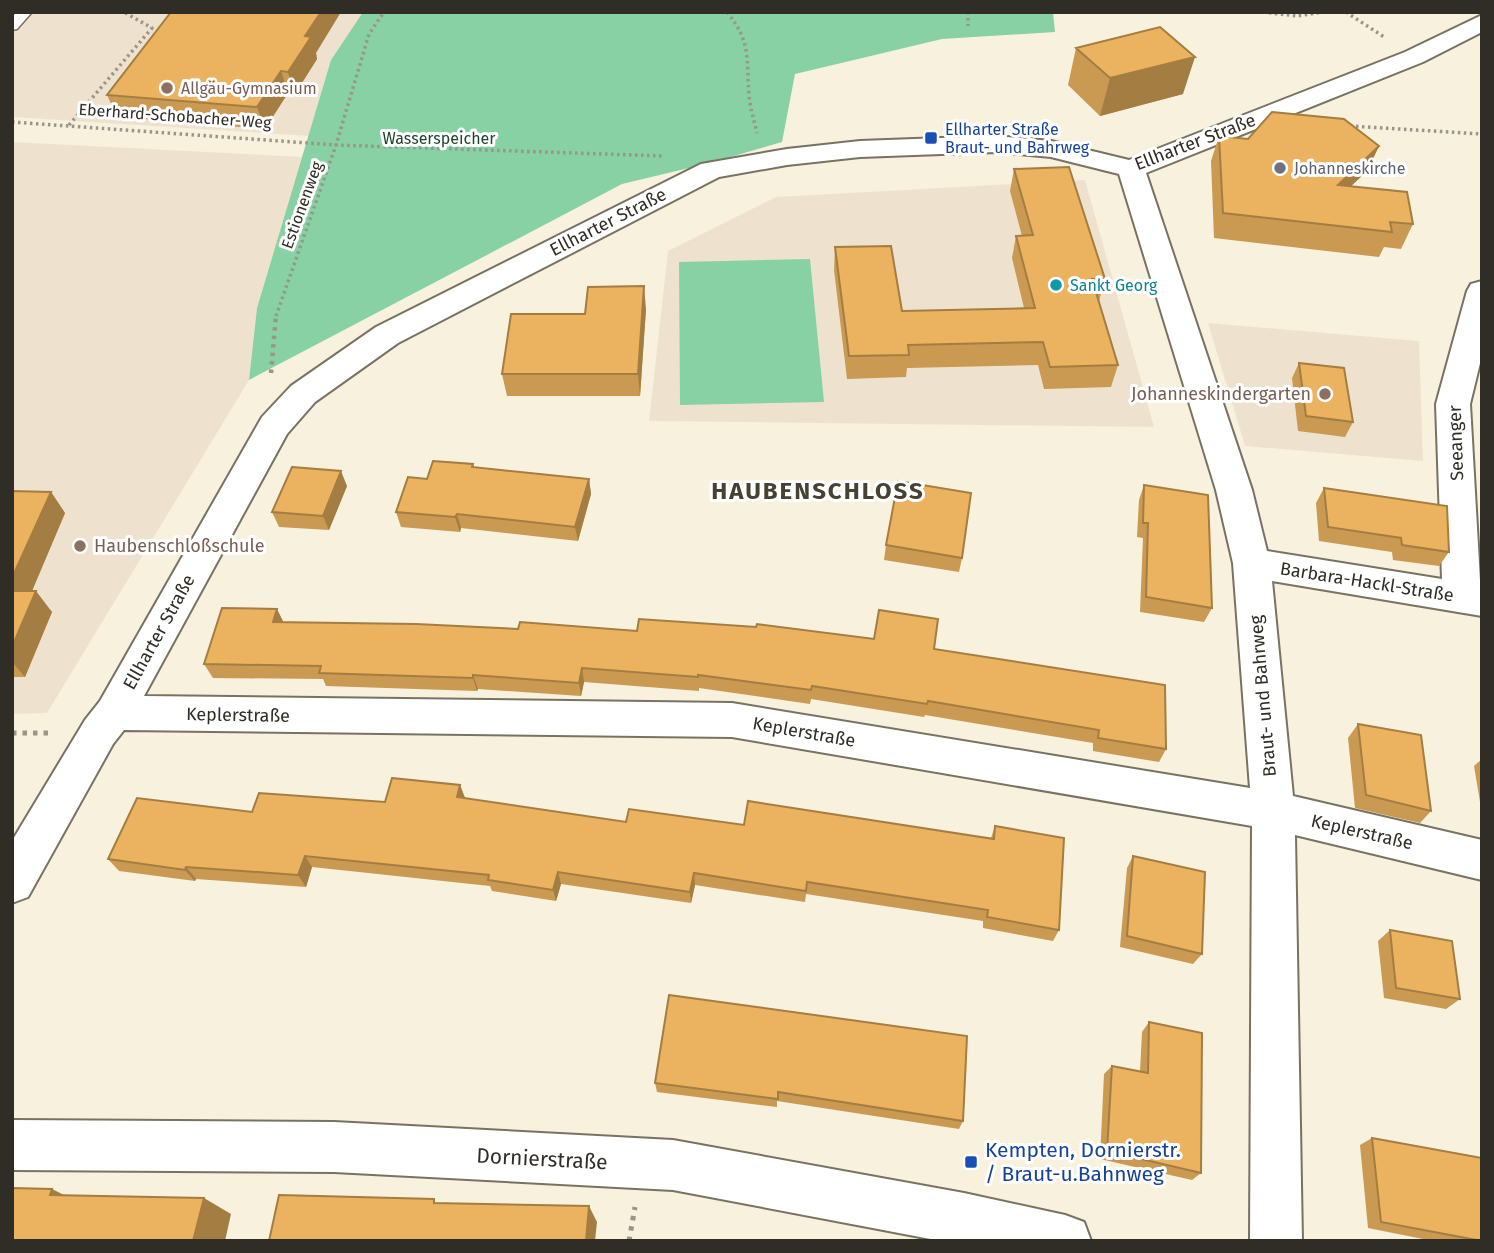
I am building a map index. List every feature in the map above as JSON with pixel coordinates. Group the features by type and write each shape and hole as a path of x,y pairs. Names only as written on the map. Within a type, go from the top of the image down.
{"street":[{"name":"Ellharter Straße","path":"12,882 99,732 114,713 274,426 303,394 387,335 711,170 765,160 860,149 996,144 1051,149 1131,169 1414,57 1482,22"},
{"name":"Braut- und Bahrweg","path":"1131,169 1234,490 1252,563 1273,811 1276,1241"},
{"name":"Seeanger","path":"1472,600 1453,404 1482,291"},
{"name":"Barbara-Hackl-Straße","path":"1252,563 1472,600"},
{"name":"Keplerstraße","path":"114,713 732,720 1273,811 1482,860"},
{"name":"Dornierstraße","path":"12,1144 334,1147 673,1165 964,1219 1065,1241"}],"lane":[{"path":"12,26 24,12"}],"path":[{"path":"69,125 152,28 124,12"},
{"name":"Estionenweg","path":"303,394 271,377 276,311 336,145 369,34 384,12"},
{"path":"727,12 743,32 750,54 750,105 765,160"},
{"path":"968,12 968,26"},
{"path":"1263,12 1297,16 1323,12"},
{"path":"1346,12 1414,57"},
{"path":"128,56 141,57"},
{"name":"Eberhard-Schobacher-Weg","path":"12,122 336,145 668,157"},
{"path":"1349,126 1482,134"}],"shaded area":[{"name":"Allgäu-Gymnasium","path":"12,12 363,12 331,60 309,136 12,117"},
{"name":"Haubenschloßschule","path":"12,142 302,157 257,308 249,380 47,713 12,714"},
{"path":"1085,180 1154,427 649,421 668,251 776,197"},
{"name":"Johanneskindergarten","path":"1208,323 1419,341 1423,461 1245,446"}],"green space":[{"name":"Wasserspeicher","path":"363,12 1053,12 1055,32 942,39 795,74 782,142 622,184 249,380 257,308 331,60"},
{"path":"810,259 824,402 680,405 679,262"}],"building":[{"path":"171,12 321,12 305,36 311,37 288,72 281,71 257,107 107,95"},
{"path":"1160,27 1195,57 1110,78 1076,48"},
{"path":"1272,112 1344,119 1379,146 1338,185 1407,192 1413,224 1390,222 1392,232 1223,213 1219,136 1248,139"},
{"name":"Sankt Georg","path":"1069,167 1105,279 1092,279 1118,365 1050,367 1043,342 908,345 909,355 849,356 835,247 891,246 902,311 1035,308 1016,236 1033,235 1014,169"},
{"path":"644,286 638,374 502,374 511,314 585,314 588,287"},
{"path":"1299,363 1344,368 1353,422 1306,416"},
{"path":"433,461 589,479 575,527 457,514 455,517 396,512 408,477 427,479"},
{"path":"292,467 341,471 323,516 272,512"},
{"path":"898,481 971,493 962,558 886,545"},
{"path":"1144,485 1208,495 1212,608 1146,597 1148,523 1143,523"},
{"path":"1324,488 1447,506 1449,552 1402,545 1401,538 1328,527"},
{"path":"12,491 51,492 12,578"},
{"path":"12,591 36,591 12,647"},
{"path":"222,608 277,609 273,622 518,629 520,622 637,631 639,619 756,627 757,624 874,639 879,610 938,619 934,649 1165,685 1166,749 1098,738 1099,730 928,701 927,704 812,686 811,690 698,675 582,668 579,683 473,675 473,678 319,673 321,666 204,664"},
{"path":"1358,724 1421,735 1431,811 1366,795"},
{"path":"392,778 460,785 457,797 626,822 629,809 744,825 748,801 994,839 995,826 1064,838 1059,930 987,917 988,910 807,882 806,891 694,873 690,892 558,872 553,890 488,880 489,875 305,856 298,875 186,867 185,870 108,859 137,798 252,812 259,793 385,802"},
{"path":"1133,856 1205,872 1202,954 1127,936"},
{"path":"1390,930 1452,941 1460,999 1396,988"},
{"path":"669,995 967,1036 963,1121 778,1092 778,1099 655,1083"},
{"path":"1149,1022 1202,1033 1201,1173 1107,1151 1112,1066 1148,1073"},
{"path":"1372,1138 1482,1158 1482,1241 1381,1222"},
{"path":"12,1188 52,1189 50,1195 204,1198 193,1241 12,1241"},
{"path":"279,1195 434,1199 434,1203 589,1206 586,1241 269,1241"}],"place":[{"name":"Allgäu-Gymnasium","path":"167,88"},
{"name":"Ellharter Straße Braut- und Bahrweg","path":"931,138"},
{"name":"Johanneskirche","path":"1280,168"},
{"name":"Sankt Georg","path":"1056,285"},
{"name":"Johanneskindergarten","path":"1325,394"},
{"name":"Haubenschloßschule","path":"80,546"},
{"name":"Kempten, Dornierstr. / Braut-u.Bahnweg","path":"971,1162"}],"district":[{"name":"HAUBENSCHLOSS","path":"818,491"}]}
